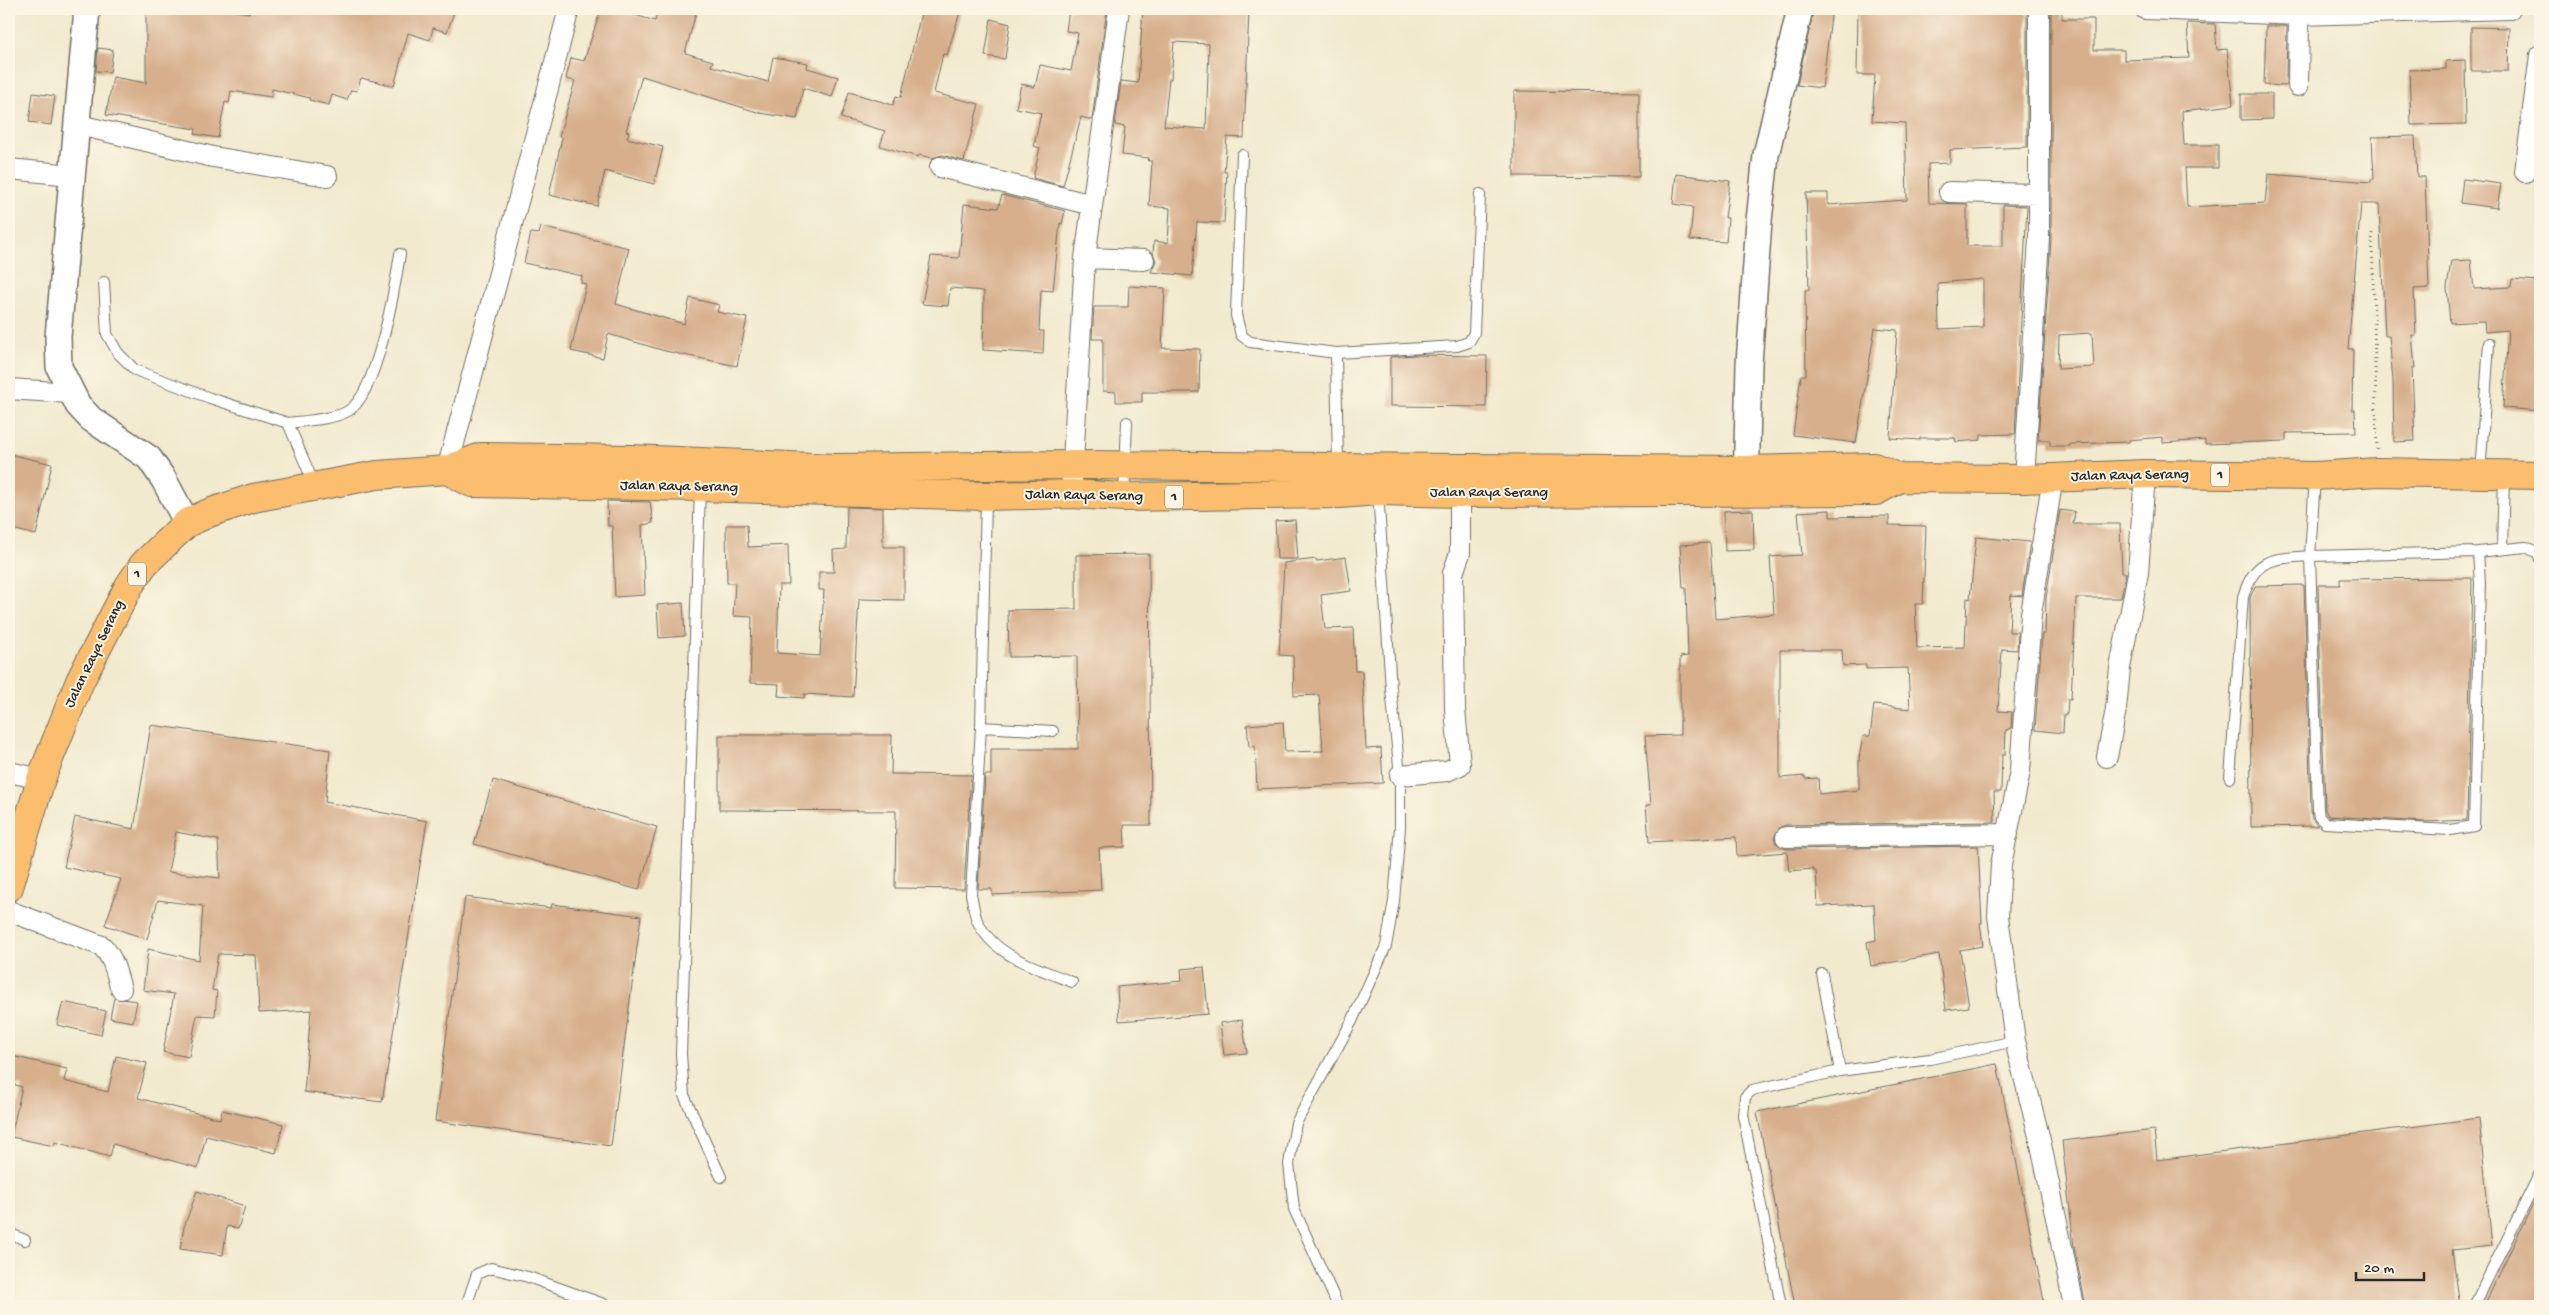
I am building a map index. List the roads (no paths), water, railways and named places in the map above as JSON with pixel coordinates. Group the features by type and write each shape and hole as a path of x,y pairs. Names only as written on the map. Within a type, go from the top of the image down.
{"highway":[{"name":"Jalan Raya Serang","path":"9,887 41,779 80,681 129,586 144,564 188,524 225,506 314,485 377,475 447,470 472,483 836,468 1072,465 1339,480 1746,481 1876,491 1900,478 2024,479 2145,474 2315,476 2377,472 2540,475"},
{"name":"Jalan Raya Serang","path":"701,475 986,496 1072,494 1124,497 1339,480 1378,491 1460,493 1746,481"}],"street":[{"path":"87,9 58,337 59,367 70,393 91,419 149,458 164,480 188,524"},
{"path":"447,470 568,9"},
{"path":"1072,494 1072,465 1085,258 1119,9"},
{"path":"1746,481 1754,283 1766,155 1800,9"},
{"path":"2024,479 2039,239 2039,9"},
{"path":"2146,9 2299,15 2510,9"},
{"path":"2298,86 2299,15"},
{"path":"2526,172 2540,54"},
{"path":"76,124 213,157 327,176"},
{"path":"940,167 1092,205"},
{"path":"9,169 72,175"},
{"path":"1949,192 2038,194"},
{"path":"1085,258 1144,260"},
{"path":"9,389 70,393"},
{"path":"2107,757 2116,709 2120,668 2138,573 2145,474"},
{"path":"2053,478 2030,614 2020,771 2001,865 1998,916 2015,1041 2040,1140 2074,1306"},
{"path":"1400,775 1447,770 1460,765 1455,709 1453,573 1460,553 1460,493"},
{"path":"9,772 41,779"},
{"path":"1786,837 2008,834"},
{"path":"9,911 102,946 110,953 120,989"}],"lane":[{"path":"1242,155 1236,315 1241,336 1250,342 1336,353 1457,346 1469,342 1474,333 1480,194"},
{"path":"104,282 107,334 118,353 135,370 210,398 288,423 348,411 364,396 376,363 400,254"},
{"path":"2489,343 2492,475 2502,548"},
{"path":"1336,353 1339,480"},
{"path":"1124,497 1126,422"},
{"path":"288,423 314,485"},
{"path":"701,475 682,1054 684,1095 721,1177"},
{"path":"2315,476 2310,556 2319,817 2324,823 2450,830 2474,826 2480,583 2478,552"},
{"path":"1338,1306 1294,1209 1289,1164 1296,1123 1352,1020 1386,946 1394,901 1400,827 1400,775 1391,689 1378,491"},
{"path":"986,496 981,727 971,894 977,920 991,942 1006,952 1072,982"},
{"path":"2230,778 2243,597 2247,583 2256,568 2275,559 2310,556 2478,552 2526,547 2538,552 2540,559"},
{"path":"981,727 1053,731"},
{"path":"1822,974 1840,1071"},
{"path":"1781,1306 1742,1115 1745,1098 1752,1090 1840,1071 1930,1059 2015,1041"},
{"path":"2474,1306 2540,1173"},
{"path":"9,1233 25,1240"},
{"path":"466,1306 477,1274 491,1268 528,1278 608,1306"}]}
